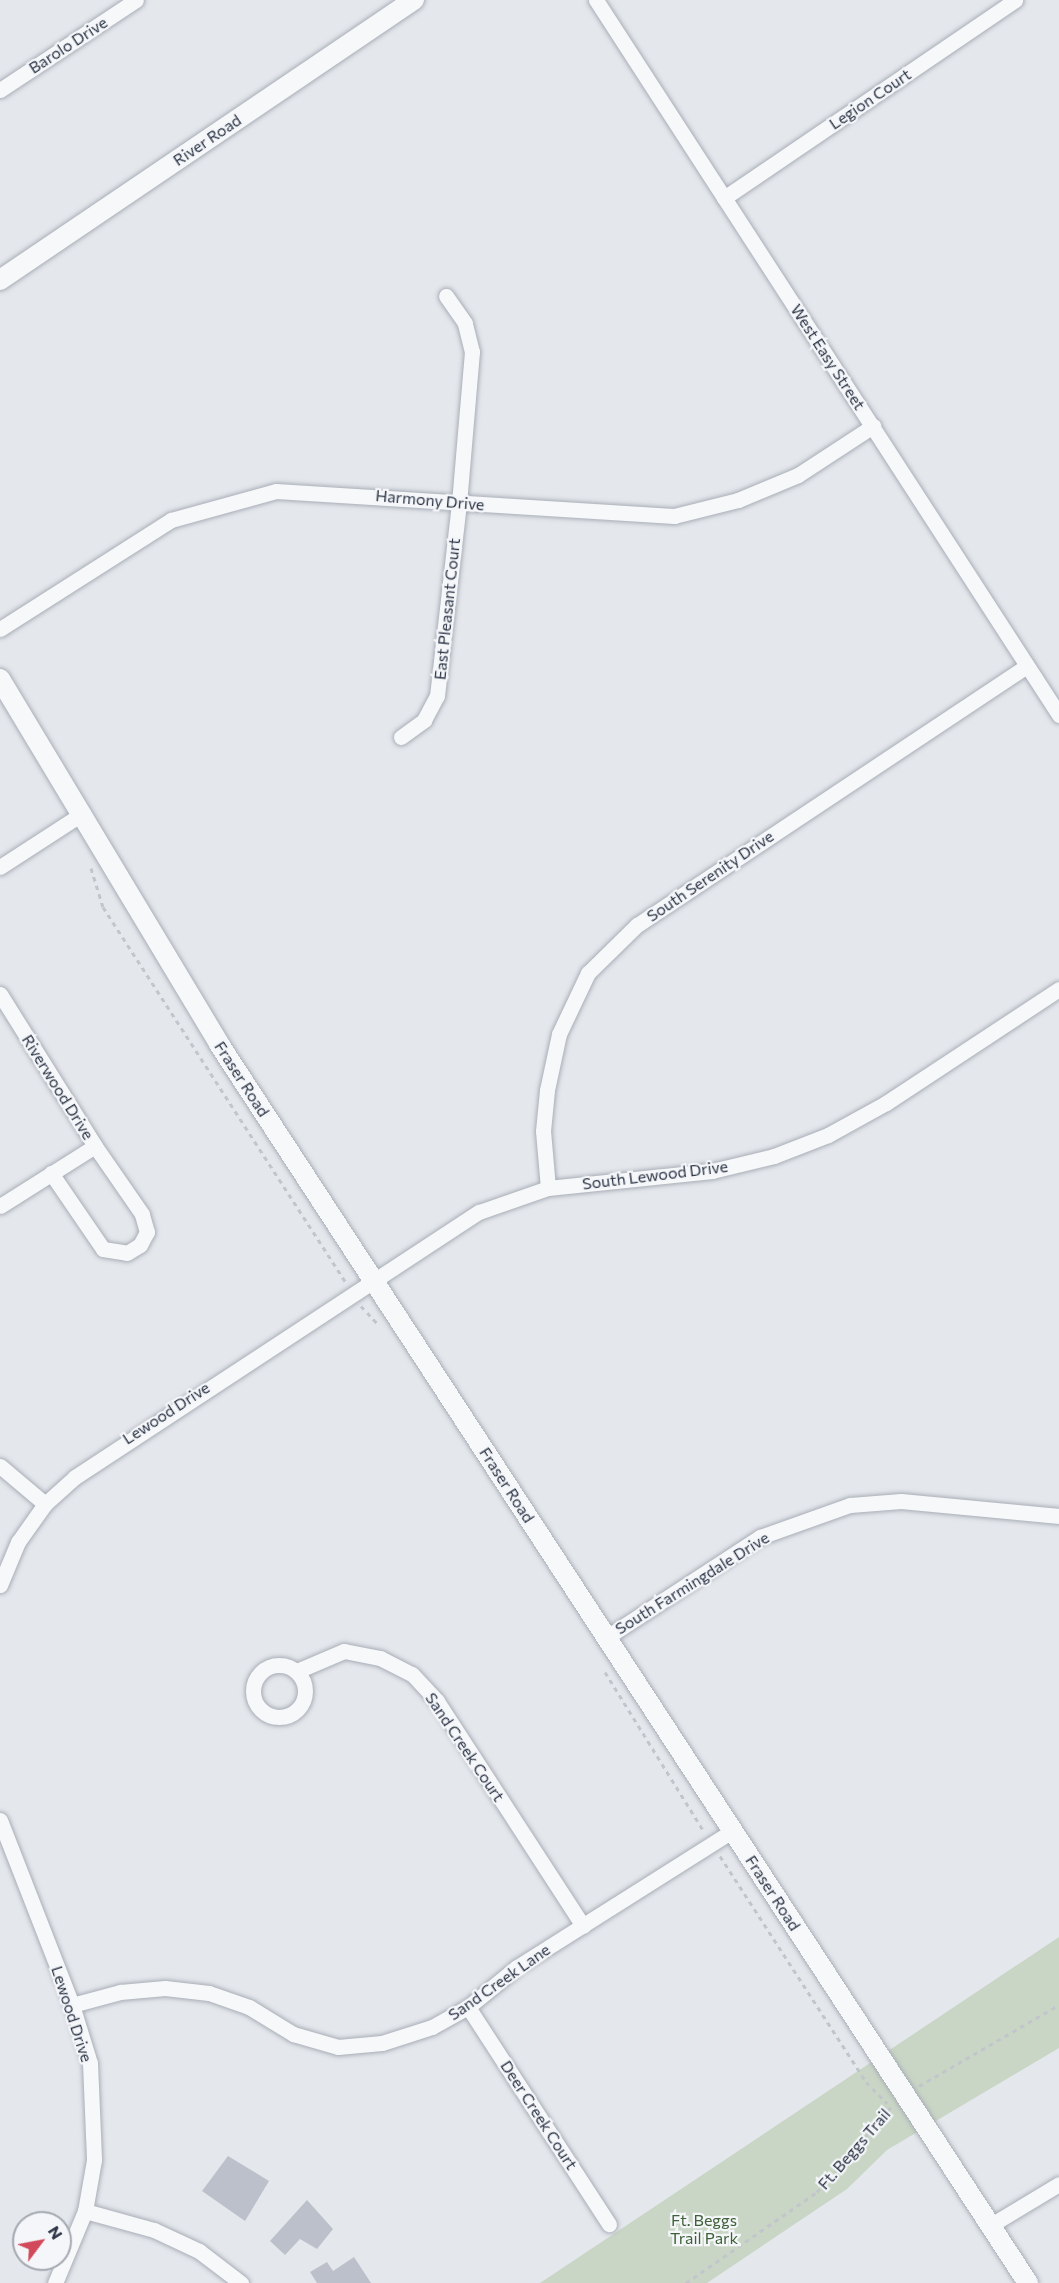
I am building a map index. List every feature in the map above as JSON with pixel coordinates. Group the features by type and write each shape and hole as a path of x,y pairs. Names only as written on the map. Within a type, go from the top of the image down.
{"street":[{"name":"Barolo Drive","path":"0,90 136,0"},
{"name":"River Road","path":"0,280 414,0"},
{"name":"West Easy Street","path":"596,0 1059,715"},
{"name":"Legion Court","path":"724,198 1015,0"},
{"name":"East Pleasant Court","path":"401,736 424,720 437,696 459,503 472,352 465,323 447,297"},
{"name":"Harmony Drive","path":"0,629 171,520 222,504 276,491 674,516 738,500 798,475 873,426"},
{"name":"South Serenity Drive","path":"548,1188 543,1131 547,1089 560,1034 588,973 636,925 1027,666"},
{"name":"Fraser Road","path":"0,680 83,813 219,1044 732,1831 898,2101 991,2225 1029,2283"},
{"path":"0,867 83,813"},
{"name":"South Lewood Drive","path":"372,1279 479,1212 548,1188 712,1170 774,1156 828,1135 886,1103 1059,988"},
{"name":"Riverwood Drive","path":"0,994 94,1146 0,1206"},
{"path":"51,1173 103,1249 127,1253 140,1245 147,1232 142,1214 94,1146"},
{"name":"Lewood Drive","path":"0,1585 18,1542 45,1504 104,1454 372,1279"},
{"path":"0,1466 45,1504"},
{"name":"South Farmingdale Drive","path":"607,1637 760,1537 850,1505 901,1501 1059,1516"},
{"name":"Sand Creek Court","path":"297,1671 344,1651 380,1658 412,1674 437,1701 582,1926"},
{"name":"Lewood Drive","path":"0,1820 72,2005 90,2063 96,2118 85,2211 55,2283"},
{"name":"Sand Creek Lane","path":"72,2005 120,1992 165,1988 209,1993 249,2007 293,2034 338,2047 381,2043 432,2027 468,2007 517,1967 732,1831"},
{"name":"Deer Creek Court","path":"468,2007 609,2224"},
{"path":"991,2225 1059,2184"},
{"path":"85,2211 154,2230 199,2251 241,2283"}],"path":[{"path":"90,866 103,907 352,1292 381,1327"},
{"path":"602,1666 712,1843 866,2082 898,2101"},
{"name":"Ft. Beggs Trail","path":"686,2283 817,2192 898,2101 1059,2005"}],"green space":[{"name":"Ft. Beggs Trail Park","path":"1059,1937 1059,2048 887,2150 847,2189 707,2283 540,2283"}],"building":[{"path":"228,2156 269,2181 245,2221 202,2191"},
{"path":"307,2200 333,2229 317,2249 300,2239 285,2255 270,2241"},
{"path":"354,2257 371,2283 317,2283 310,2272 327,2262 333,2271"}]}
